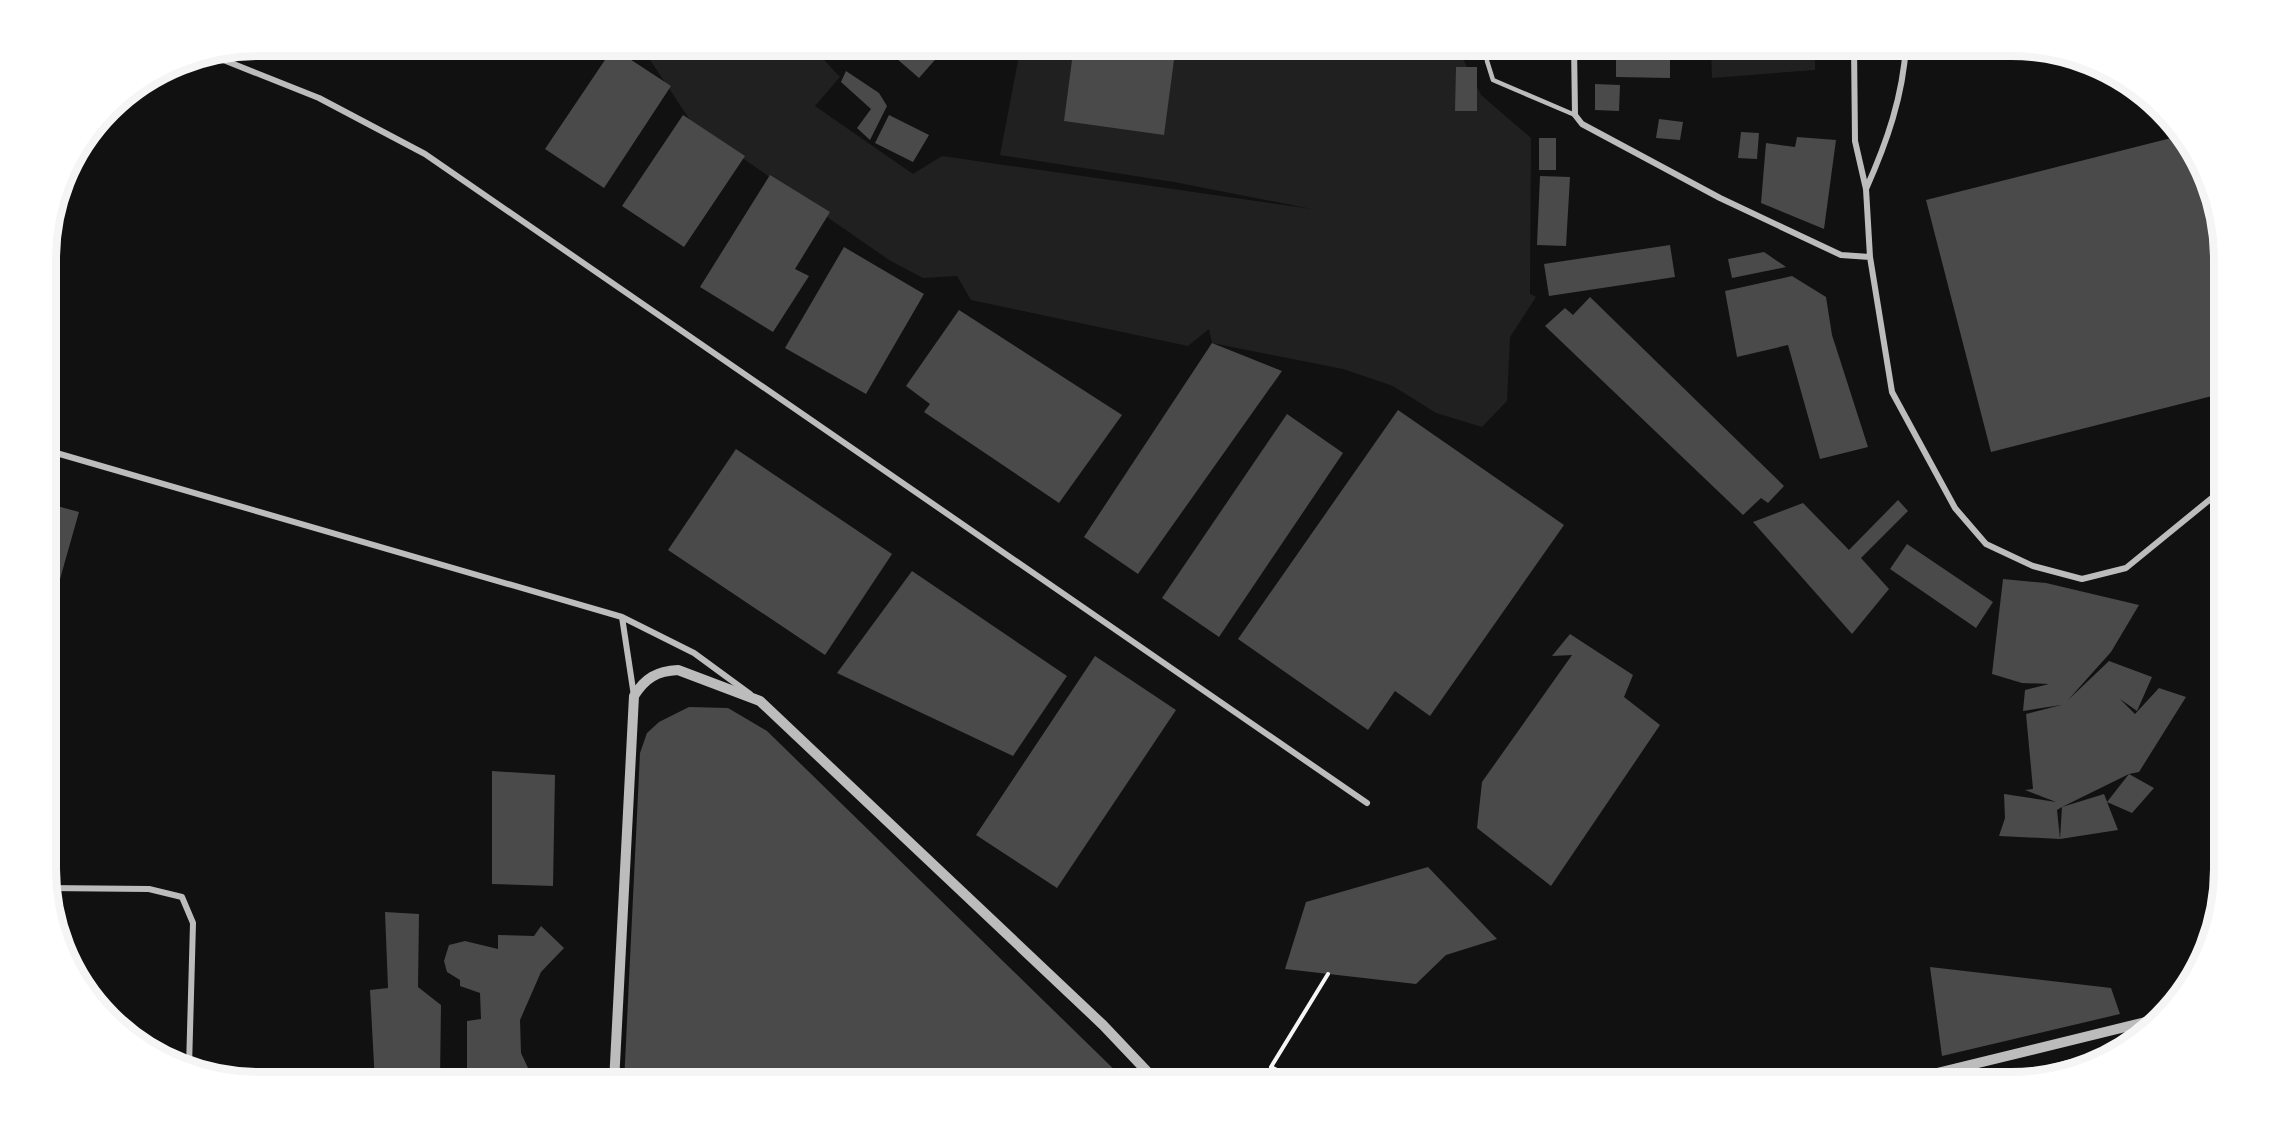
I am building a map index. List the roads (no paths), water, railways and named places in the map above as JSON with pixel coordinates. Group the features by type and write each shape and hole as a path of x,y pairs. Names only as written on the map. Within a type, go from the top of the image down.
{"street":[{"path":"868,56 883,56"},
{"path":"1574,56 1575,115 1596,132 1720,198 1841,255 1870,257"},
{"path":"1854,56 1855,141 1866,189 1870,257 1892,392 1954,508 1986,544 2033,566 2082,579 2126,568 2214,496"},
{"path":"1866,189 1888,140 1904,73 1905,56"},
{"path":"222,59 319,98 425,154 1367,803"},
{"path":"56,453 622,617 694,653 760,701 1103,1024 1148,1072"},
{"path":"615,1072 634,696 622,617"},
{"path":"634,696 642,682 651,676 665,670 678,670 760,701"},
{"path":"57,888 149,889 182,897 193,923 189,1060"},
{"path":"1941,1072 2145,1022"}],"lane":[{"path":"1487,56 1493,80 1575,115"}]}
